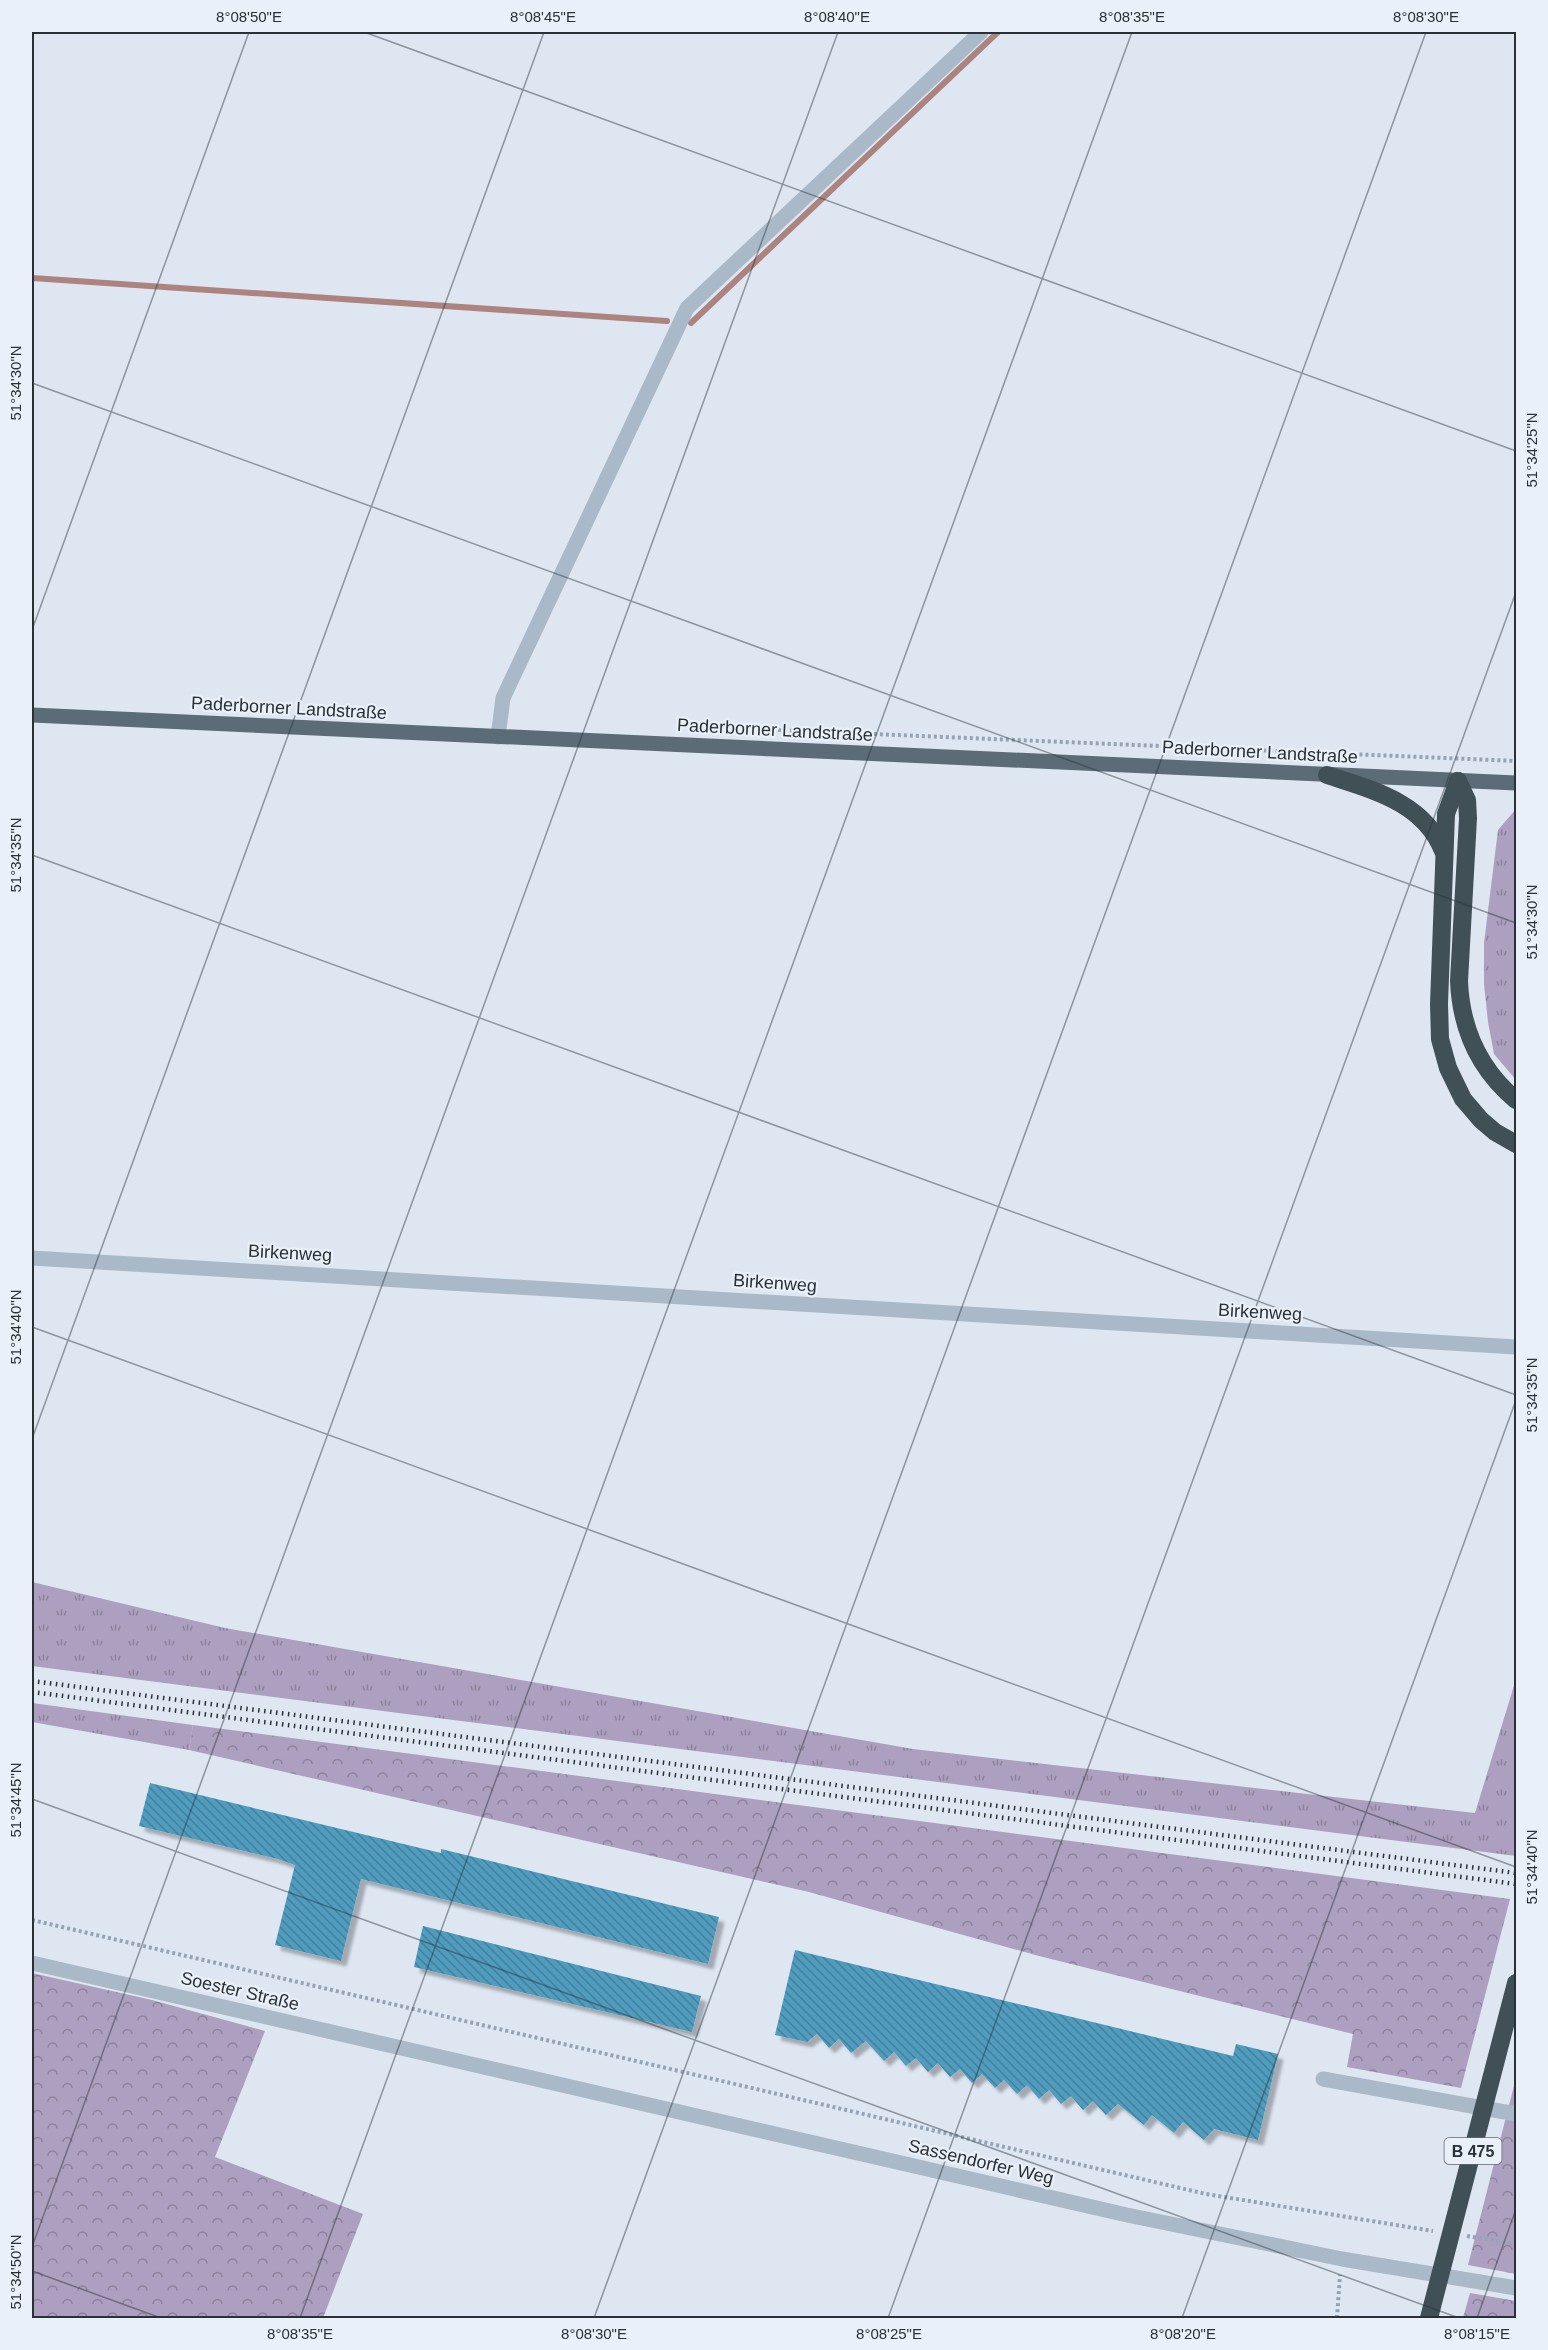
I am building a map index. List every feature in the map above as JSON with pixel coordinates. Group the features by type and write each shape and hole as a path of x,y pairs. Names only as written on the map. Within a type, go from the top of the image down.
{"highway":[{"path":"1327,775 1380,793 1410,809 1427,822 1437,835 1445,857"},
{"path":"1458,780 1446,814 1439,1022 1443,1053 1451,1076 1463,1099 1488,1126 1516,1144"},
{"path":"1458,780 1467,800 1468,818 1459,981 1461,1006 1468,1033 1483,1063 1516,1100"},
{"name":"B 475","path":"1429,2319 1516,1983"}],"main road":[{"name":"Paderborner Landstraße","path":"32,715 1516,783"}],"street":[{"path":"498,737 503,698 687,308 981,32"},
{"name":"Birkenweg","path":"32,1258 1516,1347"},
{"name":"Soester Straße","path":"32,1963 440,2057"},
{"name":"Sassendorfer Weg","path":"440,2057 1126,2215 1342,2259 1516,2288"},
{"path":"1323,2079 1516,2114"}],"path":[{"path":"776,730 1516,761"},
{"path":"32,1920 1206,2194 1436,2232"},
{"path":"1459,2235 1516,2244"},
{"path":"1337,2319 1342,2259"}],"green space":[{"path":"1516,809 1516,1080 1494,1054 1484,984 1484,943 1498,830"},
{"path":"32,1582 225,1628 913,1749 1475,1813 1516,1679 1516,1856 32,1666"},
{"path":"32,1703 193,1725 189,1750 32,1722"},
{"path":"193,1725 1510,1899 1461,2088 1347,2067 1353,2034 1039,1956 809,1892 189,1750"},
{"path":"32,1973 152,2000 265,2031 215,2157 363,2214 323,2318 32,2318"},
{"path":"1516,2078 1516,2274 1468,2265"},
{"path":"1470,2293 1516,2301 1516,2318 1463,2318"}],"building":[{"path":"150,1783 441,1853 441,1849 719,1917 708,1964 361,1879 341,1961 275,1945 295,1865 139,1826"},
{"path":"423,1926 701,1996 692,2032 414,1967"},
{"path":"795,1950 1233,2056 1236,2044 1278,2054 1258,2140 1214,2129 1204,2140 1183,2122 1174,2133 1152,2115 1144,2125 1118,2104 1106,2115 1093,2101 1083,2110 1071,2096 1061,2104 1049,2090 1039,2099 1027,2085 1017,2094 1004,2080 995,2088 982,2074 972,2083 960,2069 950,2077 938,2063 928,2072 916,2058 906,2066 894,2052 884,2061 866,2041 851,2053 839,2039 829,2048 817,2034 807,2042 775,2035"}],"waterway":[{"path":"691,323 998,32"},
{"path":"32,278 667,321"}],"railway":[{"path":"32,1681 1516,1873"},
{"path":"32,1692 1516,1884"}]}
